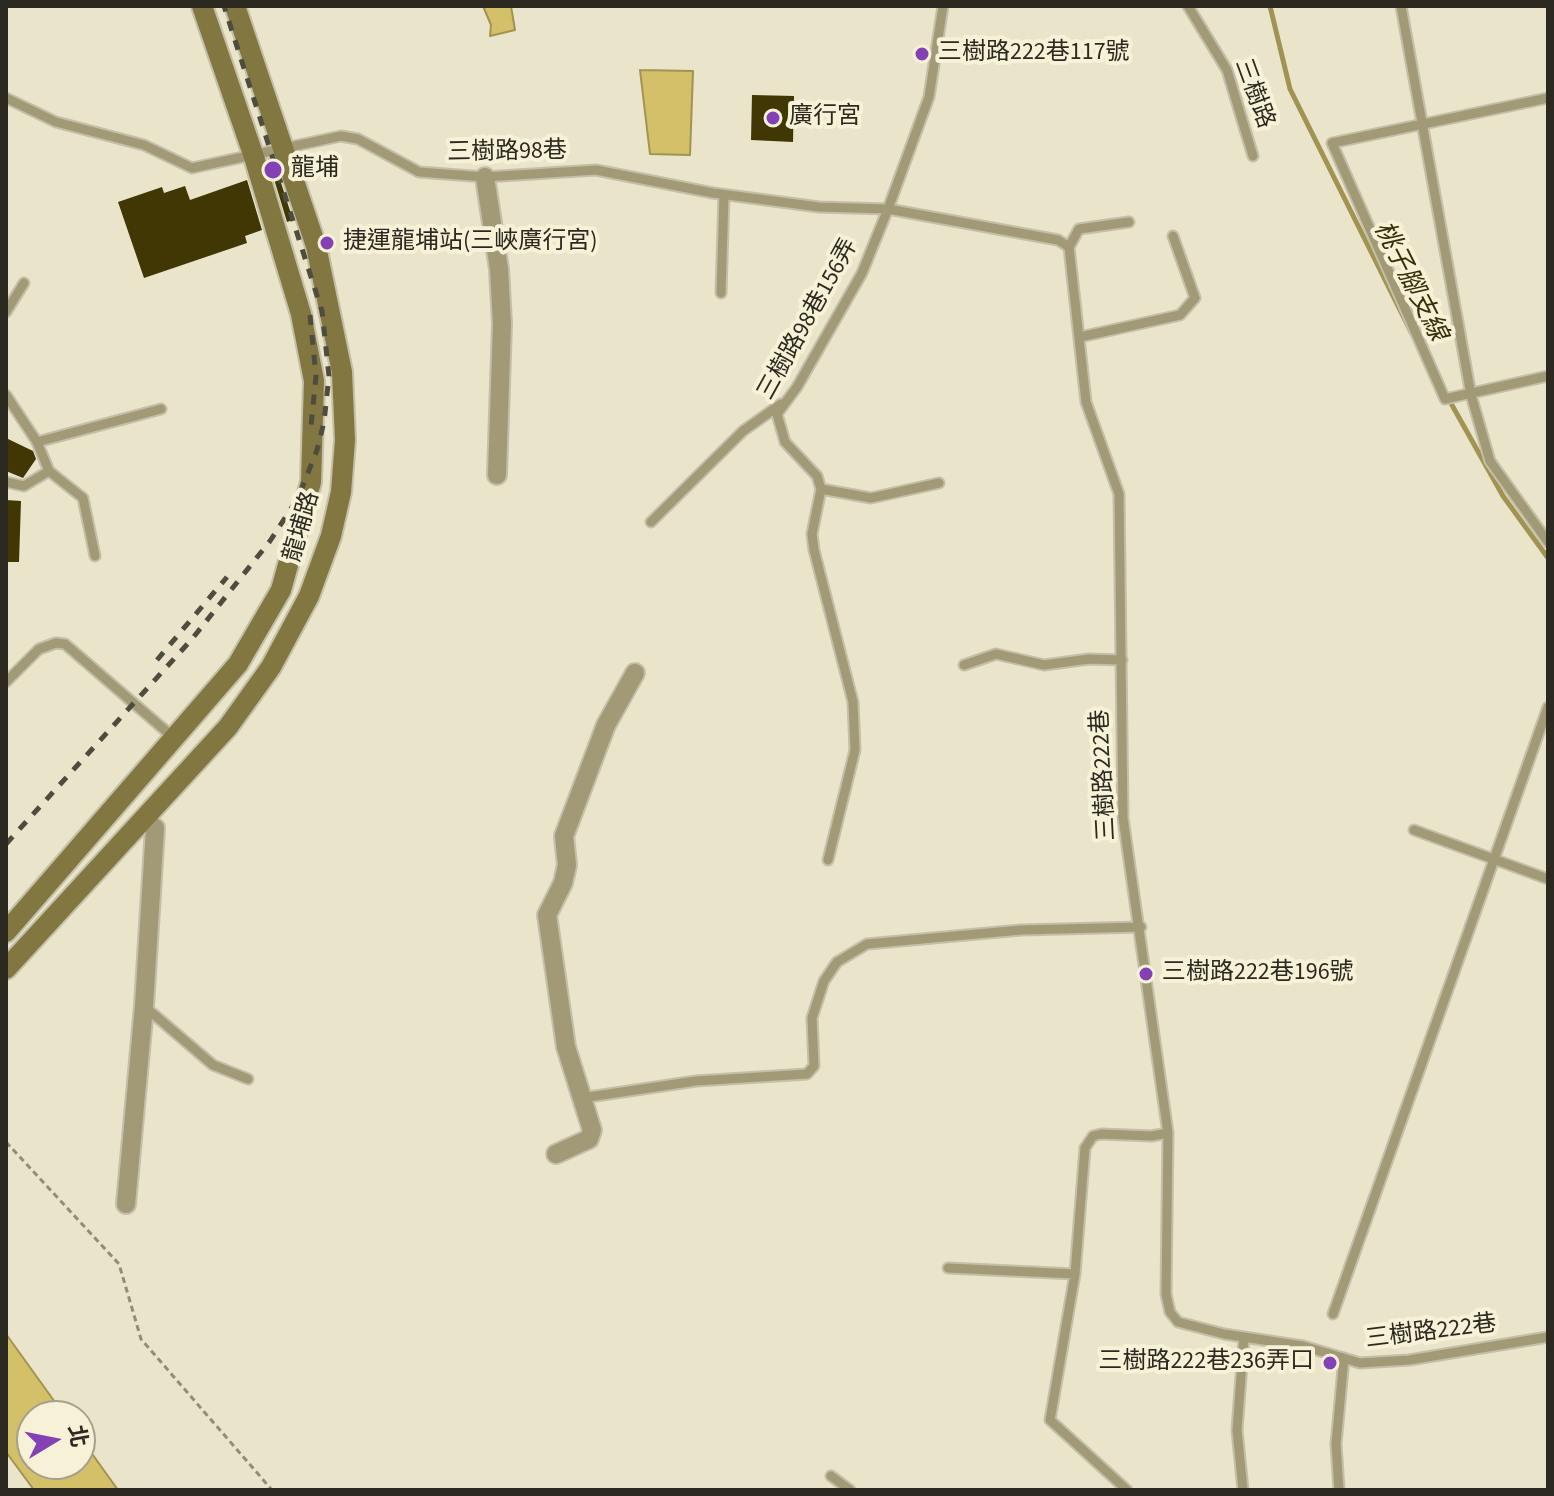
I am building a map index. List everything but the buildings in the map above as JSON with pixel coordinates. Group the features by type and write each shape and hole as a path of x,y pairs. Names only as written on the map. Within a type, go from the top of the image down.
{"street":[{"name":"龍埔路","path":"6,932 238,664 281,590 311,482 314,407 309,349 254,157 202,6"},
{"name":"龍埔路","path":"6,969 228,727 271,667 309,596 331,536 341,492 345,440 342,372 316,246 235,6"},
{"path":"485,177 499,269 502,324 497,475"},
{"path":"556,1154 589,1139 592,1130 566,1047 547,915 565,874 564,836 606,725 635,673"},
{"path":"126,1204 144,1006 155,828 145,820"}],"lane":[{"path":"943,6 929,97 888,209 1058,240 1069,247 1079,229 1129,222"},
{"name":"三樹路","path":"1188,6 1227,70 1253,156"},
{"path":"1401,6 1471,395 1490,461 1548,542"},
{"name":"三樹路98巷","path":"6,98 56,122 144,145 192,168 341,136 358,139 419,172 485,177 596,170 724,195 819,207 888,209"},
{"path":"1548,98 1332,143 1445,399 1548,376"},
{"path":"721,293 724,195"},
{"name":"三樹路98巷156弄","path":"821,489 817,476 785,442 777,414 797,387 862,273 888,209"},
{"path":"1080,337 1180,315 1195,298 1173,236"},
{"name":"三樹路222巷","path":"1069,247 1086,402 1119,494 1123,818 1141,927 1168,1133 1166,1294 1170,1312 1178,1322 1303,1346 1360,1363 1409,1360 1548,1337"},
{"path":"6,312 24,283"},
{"path":"6,395 37,442 49,471 83,498 95,556"},
{"path":"651,522 743,431 783,403"},
{"path":"37,442 161,409"},
{"path":"6,482 24,486 49,471"},
{"path":"828,860 855,750 853,702 814,550 812,534 821,489 871,498 939,483"},
{"path":"6,682 39,649 56,643 65,644 174,738"},
{"path":"964,665 996,654 1044,665 1089,659 1122,660"},
{"path":"1333,1314 1548,707"},
{"path":"1414,830 1548,879"},
{"path":"582,1099 696,1081 807,1074 814,1066 812,1018 824,981 837,962 867,944 1021,930 1141,927"},
{"path":"144,1006 213,1065 248,1079"},
{"path":"1127,1490 1050,1420 1075,1274 1085,1148 1093,1136 1101,1134 1152,1136 1168,1133"},
{"path":"948,1268 1075,1274"},
{"path":"1243,1490 1237,1430 1244,1337"},
{"path":"1339,1490 1336,1444 1344,1358"},
{"path":"831,1476 850,1490"}],"path":[{"path":"6,1142 119,1264 141,1339 272,1490"}],"shaded area":[{"path":"483,6 511,6 515,30 490,36 491,25"},
{"path":"640,70 693,71 690,155 650,154"},
{"path":"6,1334 53,1400 16,1400 16,1466 6,1452"},
{"path":"96,1459 118,1490 34,1490 27,1480 96,1480"}],"waterway":[{"name":"桃子腳支線","path":"1270,6 1290,89 1412,334"},
{"name":"桃子腳支線","path":"1448,398 1503,496 1548,558"}],"railway":[{"path":"6,844 192,639 270,541 298,498 317,450 324,422 329,376 322,311 224,6"},
{"path":"310,315 316,376 311,426"},
{"path":"157,660 227,577"}],"place":[{"name":"三樹路222巷117號","path":"922,54"},
{"name":"廣行宮","path":"773,118"},
{"name":"龍埔","path":"273,170"},
{"name":"捷運龍埔站(三峽廣行宮)","path":"327,243"},
{"name":"三樹路222巷196號","path":"1146,974"},
{"name":"三樹路222巷236弄口","path":"1330,1363"}]}
